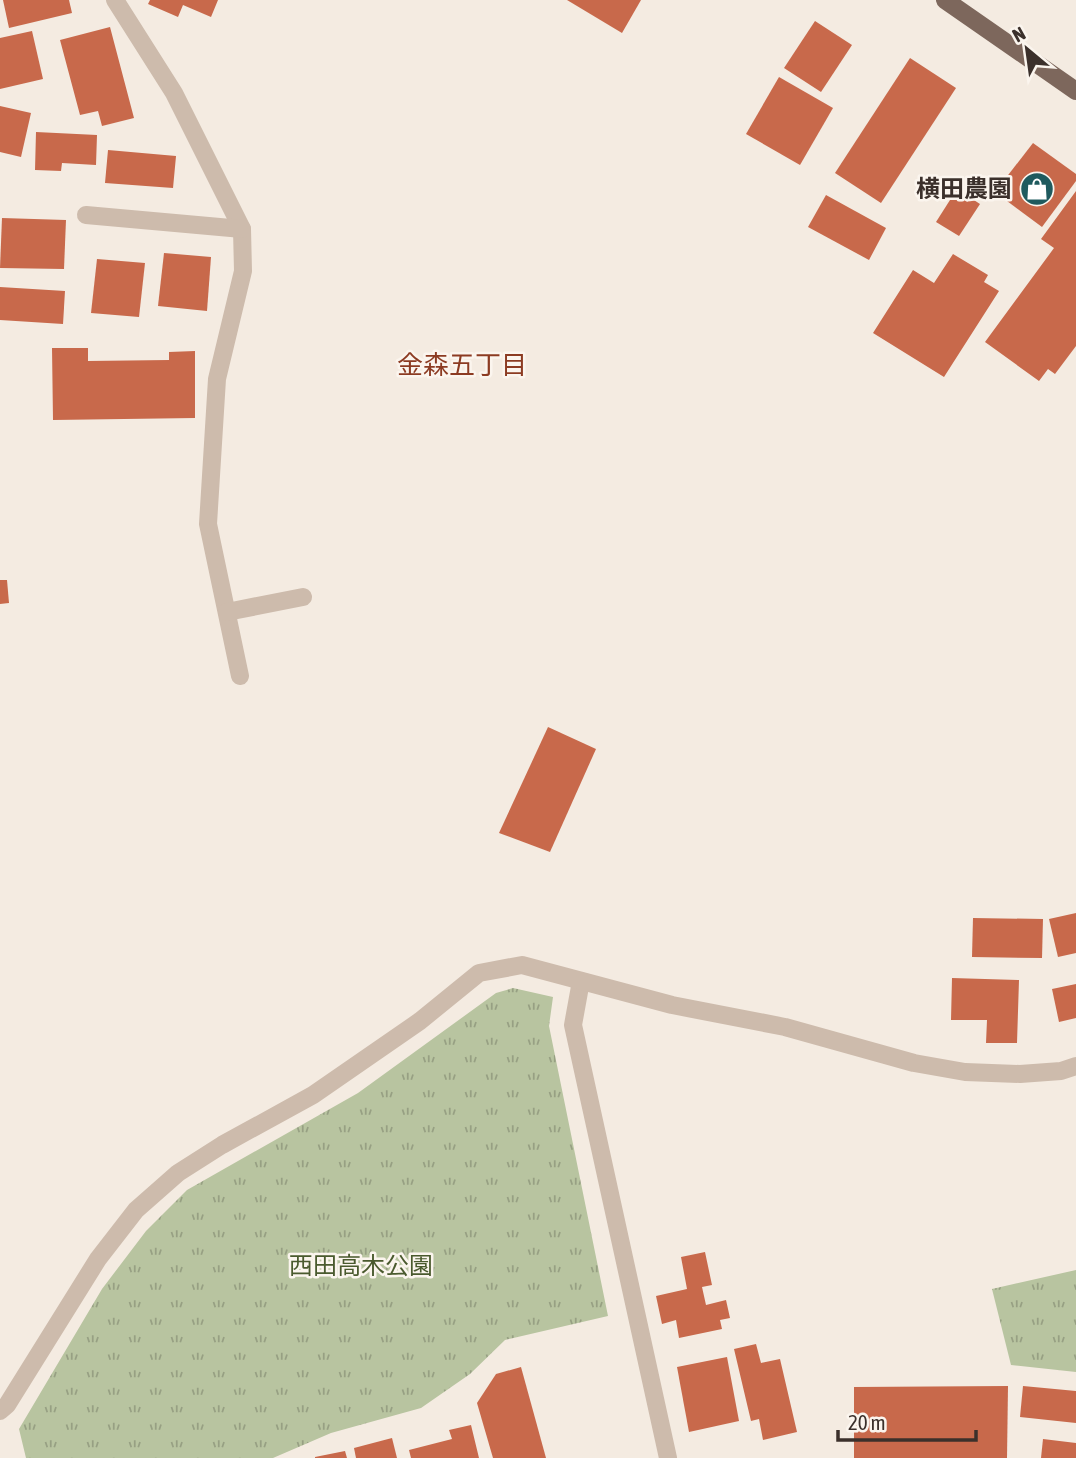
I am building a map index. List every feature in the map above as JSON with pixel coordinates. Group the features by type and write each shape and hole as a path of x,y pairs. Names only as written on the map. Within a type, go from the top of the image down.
{"main road":[{"path":"945,0 1076,91"}],"street":[{"path":"115,0 173,93 242,229 243,271 217,379 208,524 240,676"},
{"path":"86,215 242,229"},
{"path":"227,612 303,597"},
{"path":"0,1411 8,1405 98,1259 136,1210 178,1173 222,1145 313,1095 419,1021 479,973 522,965 672,1005 785,1027 914,1063 952,1070 1020,1074 1061,1071 1076,1066"},
{"path":"581,981 573,1025 668,1458"}],"green space":[{"name":"西田高木公園","path":"513,988 553,997 549,1026 608,1316 505,1340 470,1374 421,1408 331,1433 273,1458 26,1458 19,1429 102,1289 146,1231 187,1190 358,1093 496,993"},
{"path":"1076,1270 1076,1372 1011,1365 992,1289"}],"building":[{"path":"3,0 69,0 72,13 9,28"},
{"path":"150,0 218,0 211,17 183,5 178,17 148,4"},
{"path":"567,0 641,0 622,33"},
{"path":"815,21 852,45 821,92 784,68"},
{"path":"110,27 134,118 102,126 98,111 80,115 60,40"},
{"path":"32,31 43,79 0,89 0,38"},
{"path":"910,58 956,88 881,203 835,173"},
{"path":"779,77 833,108 800,165 746,134"},
{"path":"0,106 31,113 21,157 0,152"},
{"path":"36,132 97,135 96,165 62,163 61,171 35,170"},
{"path":"1033,143 1076,174 1076,181 1042,227 995,192"},
{"path":"108,150 176,156 173,188 105,183"},
{"path":"957,189 980,204 959,236 936,222"},
{"path":"1076,191 1076,346 1055,374 1048,369 1039,381 985,342 1054,248 1041,239"},
{"path":"826,195 886,228 869,260 808,227"},
{"path":"2,218 66,220 64,269 0,268"},
{"path":"164,253 211,257 207,311 158,306"},
{"path":"953,254 988,275 984,282 999,291 944,377 873,333 913,270 934,283"},
{"path":"97,259 145,263 139,317 91,313"},
{"path":"0,287 65,291 63,324 0,320"},
{"path":"52,348 88,348 88,361 169,360 169,352 195,351 195,418 53,420"},
{"path":"0,580 7,580 9,603 0,604"},
{"path":"548,727 596,749 550,852 499,833"},
{"path":"1076,913 1076,953 1058,957 1049,919"},
{"path":"973,918 1043,919 1042,958 972,957"},
{"path":"952,978 1019,980 1017,1043 986,1043 987,1020 951,1020"},
{"path":"1076,984 1076,1018 1059,1022 1052,989"},
{"path":"705,1252 712,1285 702,1287 706,1305 726,1300 730,1318 720,1320 722,1329 679,1338 676,1320 662,1324 656,1296 687,1289 681,1257"},
{"path":"756,1344 761,1363 780,1359 797,1432 763,1440 759,1419 751,1421 734,1349"},
{"path":"727,1357 739,1421 689,1432 677,1367"},
{"path":"521,1367 546,1458 493,1458 477,1403 496,1374"},
{"path":"1008,1386 1007,1458 854,1458 854,1387"},
{"path":"1023,1386 1076,1391 1076,1423 1020,1417"},
{"path":"471,1425 479,1458 411,1458 409,1450 452,1439 449,1430"},
{"path":"392,1438 397,1458 356,1458 354,1448"},
{"path":"1043,1439 1076,1443 1076,1458 1041,1458"},
{"path":"345,1451 347,1458 315,1458 315,1457"}],"place":[{"name":"横田農園","path":"1037,189"}],"district":[{"name":"金森五丁目","path":"462,365"}]}
